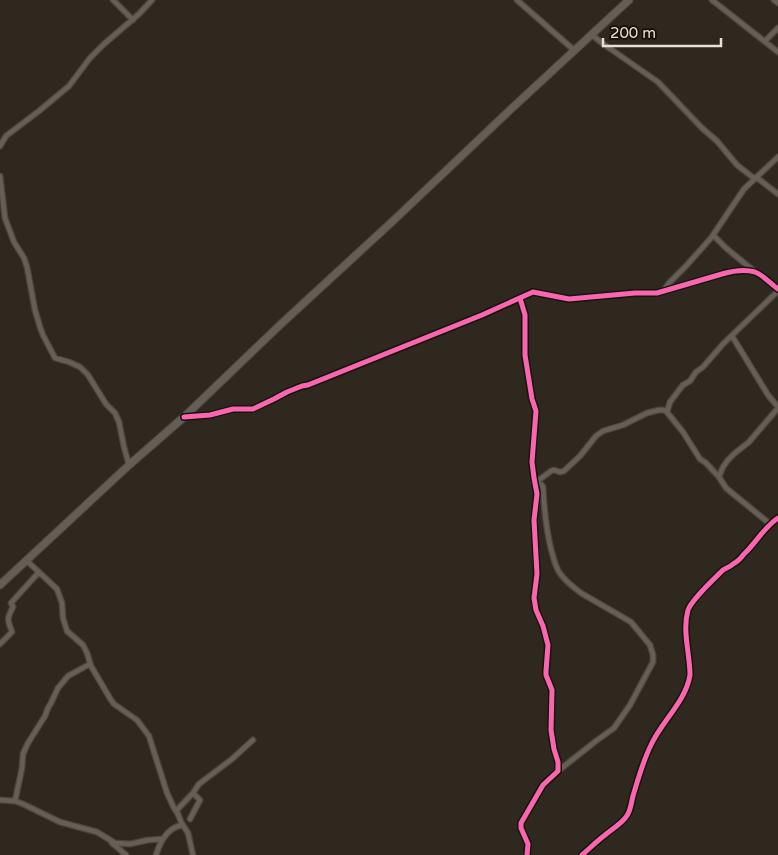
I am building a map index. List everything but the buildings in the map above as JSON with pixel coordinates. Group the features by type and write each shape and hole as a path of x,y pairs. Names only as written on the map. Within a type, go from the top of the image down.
{"main road":[{"path":"0,586 129,465 184,417 277,327 629,0"}],"street":[{"path":"113,0 132,20"},
{"path":"0,146 3,140 69,86 90,58 152,0"},
{"path":"517,0 575,51"},
{"path":"712,0 778,52"},
{"path":"774,0 778,3"},
{"path":"765,40 778,28"},
{"path":"592,35 658,82 691,118 717,141 737,165 778,194"},
{"path":"0,134 3,140"},
{"path":"663,291 713,235 744,189 778,158"},
{"path":"0,176 5,218 14,242 27,267 35,310 43,336 55,358 76,364 88,375 102,400 115,413 119,422 129,465"},
{"path":"667,412 670,402 683,385 690,381 696,372 778,290 726,248 713,235"},
{"path":"184,417 210,415 234,409 248,410 259,407 287,392 392,352 533,292 572,299 635,293 657,293 731,272 755,272"},
{"path":"520,298 525,315 525,355 531,393 536,409 532,462 537,494 534,520 537,574 534,602 548,645 546,675 552,690 551,730 558,762 558,771"},
{"path":"719,477 728,460 749,442 778,407 768,395 732,336"},
{"path":"535,482 551,471 564,471 580,456 596,436 603,431 647,413 663,410 667,412 683,432 700,459 719,477 726,488 770,524"},
{"path":"528,855 528,844 521,828 521,823 543,785 558,771 614,728 630,705 654,659 650,645 631,622 581,593 559,572 546,526 543,487 535,482"},
{"path":"582,855 627,816 650,746 684,694 690,675 686,625 688,610 691,604 724,570 734,564 758,540 770,524 778,518"},
{"path":"27,561 58,589 66,629 82,645 87,653 90,664 114,704 133,717 149,736 163,782 174,808 188,833 193,855"},
{"path":"0,644 12,632 8,623 13,607 11,603 39,572"},
{"path":"15,801 23,754 45,716 58,688 68,676 90,664"},
{"path":"176,811 199,784 253,740"},
{"path":"190,819 200,800 193,793"},
{"path":"0,800 15,801 69,825 97,832 115,843 127,844 163,839"},
{"path":"156,855 163,839 177,826 183,825"},
{"path":"109,839 126,855"}],"cycle path":[{"path":"184,417 210,415 233,409 253,409 287,392 482,315 533,292 569,299 657,293 734,271 758,273 778,289"},
{"path":"520,298 525,315 525,355 532,399 536,411 532,462 537,494 534,520 537,574 534,598 536,610 548,645 546,675 552,690 551,730 558,762 558,771 543,785 521,823 521,828 528,844 527,855"},
{"path":"582,855 628,815 648,751 684,694 690,675 686,634 686,618 690,605 723,570 739,560 768,526 778,518"}]}
